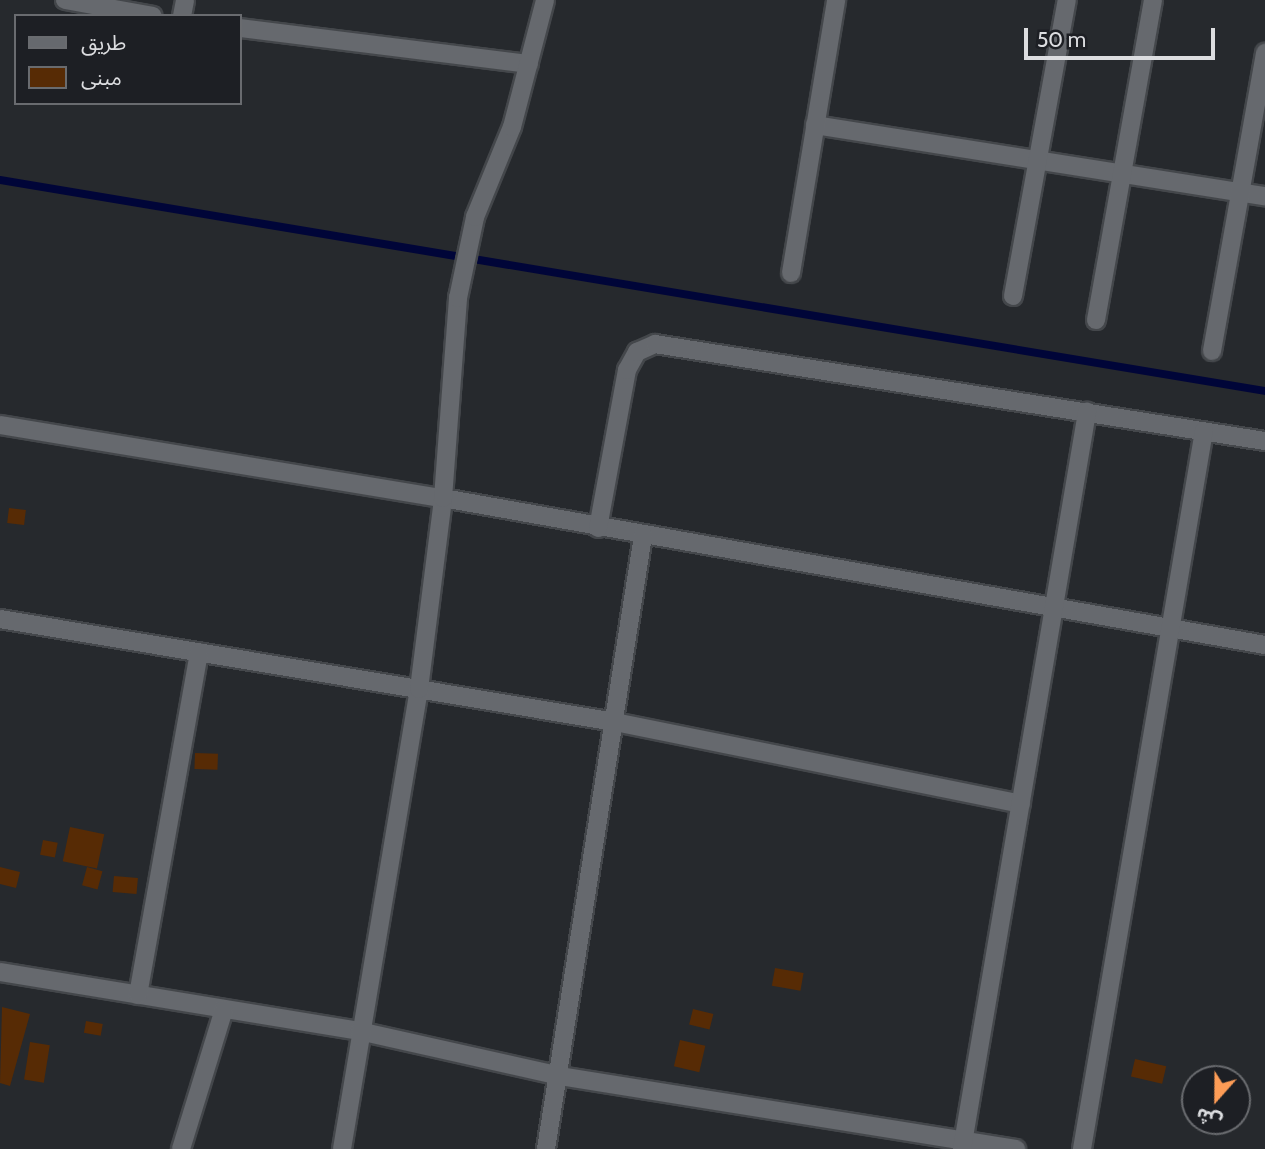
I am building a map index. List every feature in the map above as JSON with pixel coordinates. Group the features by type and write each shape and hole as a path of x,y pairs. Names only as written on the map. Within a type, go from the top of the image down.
{"street":[{"path":"65,0 142,14"},
{"path":"342,1149 359,1031 419,689 443,498 458,298 475,217 512,127 545,0"},
{"path":"790,273 836,0"},
{"path":"1013,296 1066,0"},
{"path":"1096,320 1153,0"},
{"path":"242,28 529,64"},
{"path":"1212,351 1265,53"},
{"path":"816,125 1265,196"},
{"path":"598,528 627,370 637,352 654,345 1265,442"},
{"path":"963,1144 1087,412"},
{"path":"0,425 443,498 598,528 1265,645"},
{"path":"1082,1149 1204,431"},
{"path":"546,1149 643,536"},
{"path":"0,619 615,722 1021,804"},
{"path":"138,995 200,652"},
{"path":"0,972 359,1031 559,1076 963,1144 1016,1149"},
{"path":"181,1149 224,1009"}],"building":[{"path":"9,508 26,510 24,525 7,523"},
{"path":"195,753 218,754 217,770 194,769"},
{"path":"70,827 104,834 97,869 63,861"},
{"path":"43,840 58,843 55,858 40,855"},
{"path":"0,867 20,872 16,888 0,884"},
{"path":"87,867 102,871 98,889 82,885"},
{"path":"114,876 138,878 137,894 113,892"},
{"path":"775,968 804,973 800,991 772,986"},
{"path":"2,1007 30,1014 10,1086 0,1083"},
{"path":"693,1009 713,1014 710,1030 689,1025"},
{"path":"86,1021 103,1024 101,1036 84,1033"},
{"path":"680,1040 705,1046 699,1072 674,1066"},
{"path":"30,1042 50,1045 44,1083 24,1080"},
{"path":"1135,1059 1166,1066 1162,1084 1131,1077"}],"waterway":[{"path":"0,180 1265,391"}]}
